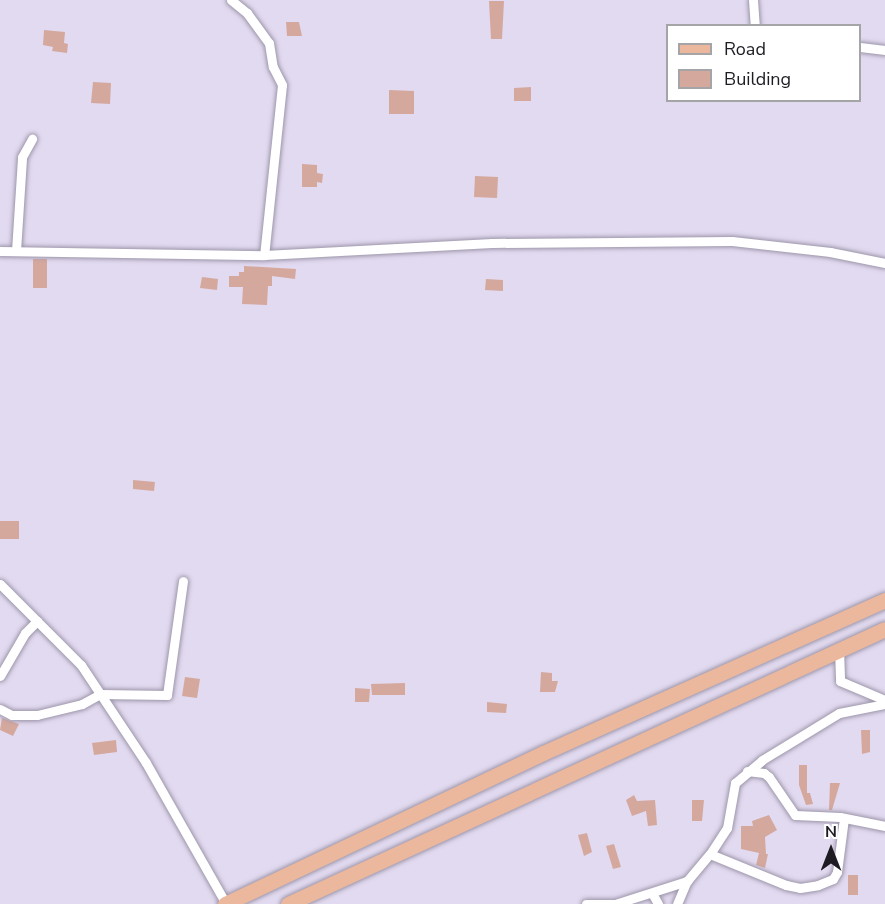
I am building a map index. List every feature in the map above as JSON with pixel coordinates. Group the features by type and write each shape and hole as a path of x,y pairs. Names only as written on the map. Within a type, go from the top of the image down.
{"main road":[{"path":"226,904 543,753 885,600"},
{"path":"296,903 885,629"}],"street":[{"path":"231,0 247,13 269,43 273,67 282,84 264,255"},
{"path":"753,0 754,24"},
{"path":"861,47 885,50"},
{"path":"16,251 22,157 32,139"},
{"path":"0,251 264,255 492,243 732,241 830,252 885,263"},
{"path":"0,710 12,715 55,713 82,704 100,694 167,695 183,581"},
{"path":"0,584 81,665 146,763 226,904"},
{"path":"0,676 25,633 37,621"},
{"path":"839,650 840,681 885,702"},
{"path":"677,904 687,881 710,854 727,828 735,783 747,771 838,713 885,702"},
{"path":"747,771 764,773 769,777 795,815 844,818 885,826"},
{"path":"710,854 786,885 800,888 818,885 833,879 837,872 844,818"},
{"path":"586,904 615,904 687,881"},
{"path":"652,893 658,904"}],"building":[{"path":"489,1 504,1 502,39 491,39"},
{"path":"286,22 299,22 302,36 287,36"},
{"path":"44,30 65,32 64,43 68,44 67,53 52,51 53,47 43,45"},
{"path":"93,82 111,83 110,104 91,103"},
{"path":"531,87 531,101 514,101 514,88"},
{"path":"389,90 414,91 414,114 389,114"},
{"path":"302,164 317,165 317,173 323,174 322,183 317,182 317,187 302,187"},
{"path":"475,176 498,177 497,198 474,197"},
{"path":"33,259 47,259 47,288 33,288"},
{"path":"244,266 296,269 295,279 272,276 272,286 268,286 267,305 242,304 243,287 229,287 229,276 239,276 239,272 244,272"},
{"path":"202,277 218,279 217,290 200,288"},
{"path":"486,279 503,280 503,291 485,290"},
{"path":"133,480 155,482 154,491 133,489"},
{"path":"0,521 19,521 19,539 0,539"},
{"path":"541,672 552,673 552,681 558,681 555,692 540,692"},
{"path":"185,677 200,679 197,698 182,696"},
{"path":"405,683 405,695 372,695 371,684"},
{"path":"355,688 370,689 369,702 355,702"},
{"path":"487,702 507,704 506,713 487,712"},
{"path":"2,718 19,724 13,736 0,730"},
{"path":"861,730 870,730 870,752 862,754"},
{"path":"116,740 117,752 94,755 92,743"},
{"path":"799,765 807,765 807,793 810,793 813,804 806,805 799,785"},
{"path":"830,783 840,783 832,810 829,810"},
{"path":"634,795 637,801 655,800 657,825 648,826 646,811 632,816 626,800"},
{"path":"692,800 704,800 702,821 692,821"},
{"path":"769,815 777,830 765,837 766,854 768,854 765,868 756,865 759,853 741,849 741,826 753,826 752,821"},
{"path":"587,833 592,852 584,856 578,835"},
{"path":"614,844 621,867 613,869 606,846"},
{"path":"848,875 858,875 858,895 848,895"}]}
